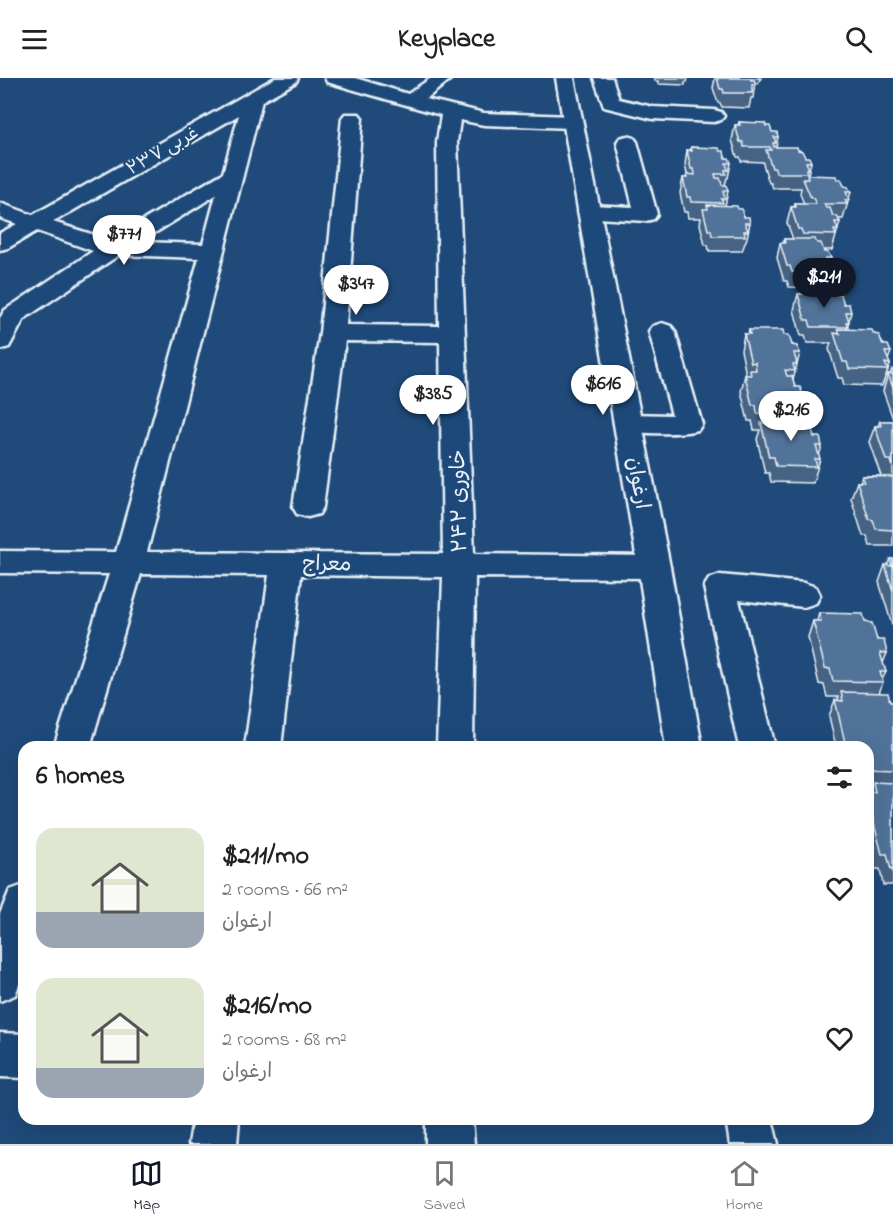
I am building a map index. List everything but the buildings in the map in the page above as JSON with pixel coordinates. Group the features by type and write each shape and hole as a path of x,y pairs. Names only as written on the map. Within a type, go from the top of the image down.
{"street":[{"name":"۲۳۷ غربی","path":"0,243 289,78"},
{"path":"334,78 451,112 503,121 572,122"},
{"path":"412,100 443,78"},
{"name":"ارغوان","path":"565,78 654,567 683,741"},
{"path":"603,78 611,103 653,113 714,116"},
{"path":"74,741 129,561 253,99"},
{"name":"۲۴۲ خاوری","path":"451,112 447,142 459,565 455,741"},
{"path":"308,507 333,333 352,118"},
{"path":"589,212 646,214 627,142"},
{"path":"0,342 14,315 114,248 232,176"},
{"path":"0,210 92,244 114,248 212,250"},
{"path":"628,423 688,423 662,331"},
{"path":"333,333 454,334"},
{"name":"معراج","path":"0,562 129,561 654,567"},
{"path":"264,741 287,563"},
{"path":"756,741 720,587 804,595"},
{"path":"0,981 18,922"},
{"path":"0,1055 18,1056"},
{"path":"213,1144 215,1125"},
{"path":"449,1125 450,1144"},
{"path":"750,1125 754,1144"}]}
